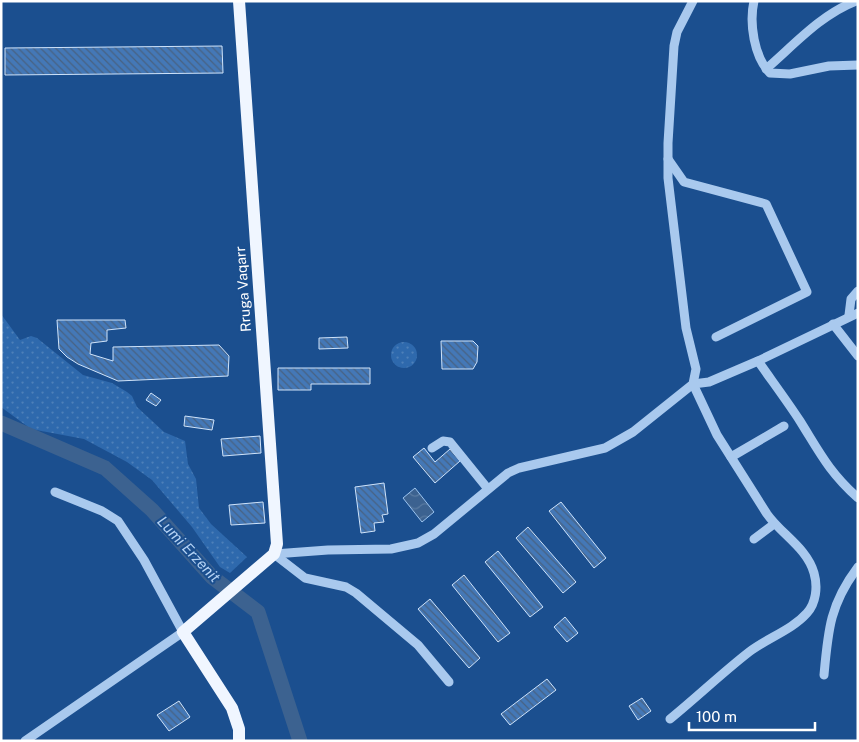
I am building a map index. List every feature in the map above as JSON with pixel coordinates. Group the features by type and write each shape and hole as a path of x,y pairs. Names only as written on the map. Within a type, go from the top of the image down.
{"main road":[{"name":"Rruga Vaqarr","path":"239,1 276,528 274,554"},
{"path":"239,741 239,728 232,708 185,629 274,554"}],"street":[{"path":"670,719 750,651 795,623 806,614 814,602 814,572 796,544 774,524 717,435 693,384 696,369 686,328 668,158 674,46 677,32 693,1"},
{"path":"754,1 755,40 766,69 770,73 778,75 830,66 857,66"},
{"path":"766,69 792,44 832,13 856,1"},
{"path":"668,158 684,182 766,204 807,292 716,337"},
{"path":"274,554 406,547 434,534 508,473 519,468 587,454 619,441 693,384 708,382 758,361 854,314 851,299 858,291"},
{"path":"834,324 858,356"},
{"path":"758,361 802,424 835,477 858,498"},
{"path":"731,457 784,426"},
{"path":"432,448 443,441 450,442 488,489"},
{"path":"25,741 185,629 144,560 118,521 102,511 55,492"},
{"path":"754,539 774,524"},
{"path":"274,554 305,578 346,587 356,593 418,645 449,682"},
{"path":"824,675 828,626 834,608 848,580 858,567"}],"shaded area":[{"path":"1,314 20,340 31,336 37,338 83,375 112,383 127,392 132,396 137,407 164,432 185,441 188,464 196,479 199,508 211,524 247,557 230,573 220,567 192,527 152,480 127,462 84,439 31,429 1,407"},
{"path":"404,342 413,346 417,355 413,364 404,368 395,364 391,355 395,346"}],"water":[{"path":"415,488 434,512 422,522 403,498"}],"building":[{"path":"222,46 223,73 5,75 5,48"},
{"path":"57,320 125,320 126,328 107,330 107,341 91,343 90,354 113,361 113,347 219,345 229,356 228,376 118,381 78,364 59,349"},
{"path":"347,337 348,348 319,349 319,338"},
{"path":"441,341 473,341 478,346 477,362 473,369 442,369"},
{"path":"278,368 370,368 370,384 311,384 311,390 278,390"},
{"path":"151,393 161,400 156,406 146,400"},
{"path":"185,416 214,420 212,430 184,426"},
{"path":"260,436 261,453 223,456 221,439"},
{"path":"424,448 435,462 450,449 460,461 435,483 413,457"},
{"path":"384,483 388,514 382,515 384,522 374,523 375,531 361,533 355,487"},
{"path":"263,502 265,523 231,525 229,505"},
{"path":"561,502 606,558 594,568 549,511"},
{"path":"528,527 576,582 563,593 516,538"},
{"path":"498,551 543,607 530,617 485,562"},
{"path":"464,575 510,633 498,642 452,585"},
{"path":"430,599 480,658 469,668 418,609"},
{"path":"565,617 578,633 567,642 554,627"},
{"path":"547,679 556,690 510,725 501,714"},
{"path":"642,698 651,711 638,720 629,706"},
{"path":"179,701 190,717 169,731 157,715"}],"waterway":[{"name":"Lumi Erzenit","path":"1,423 105,468 152,510 212,577 258,612 300,741"}]}
